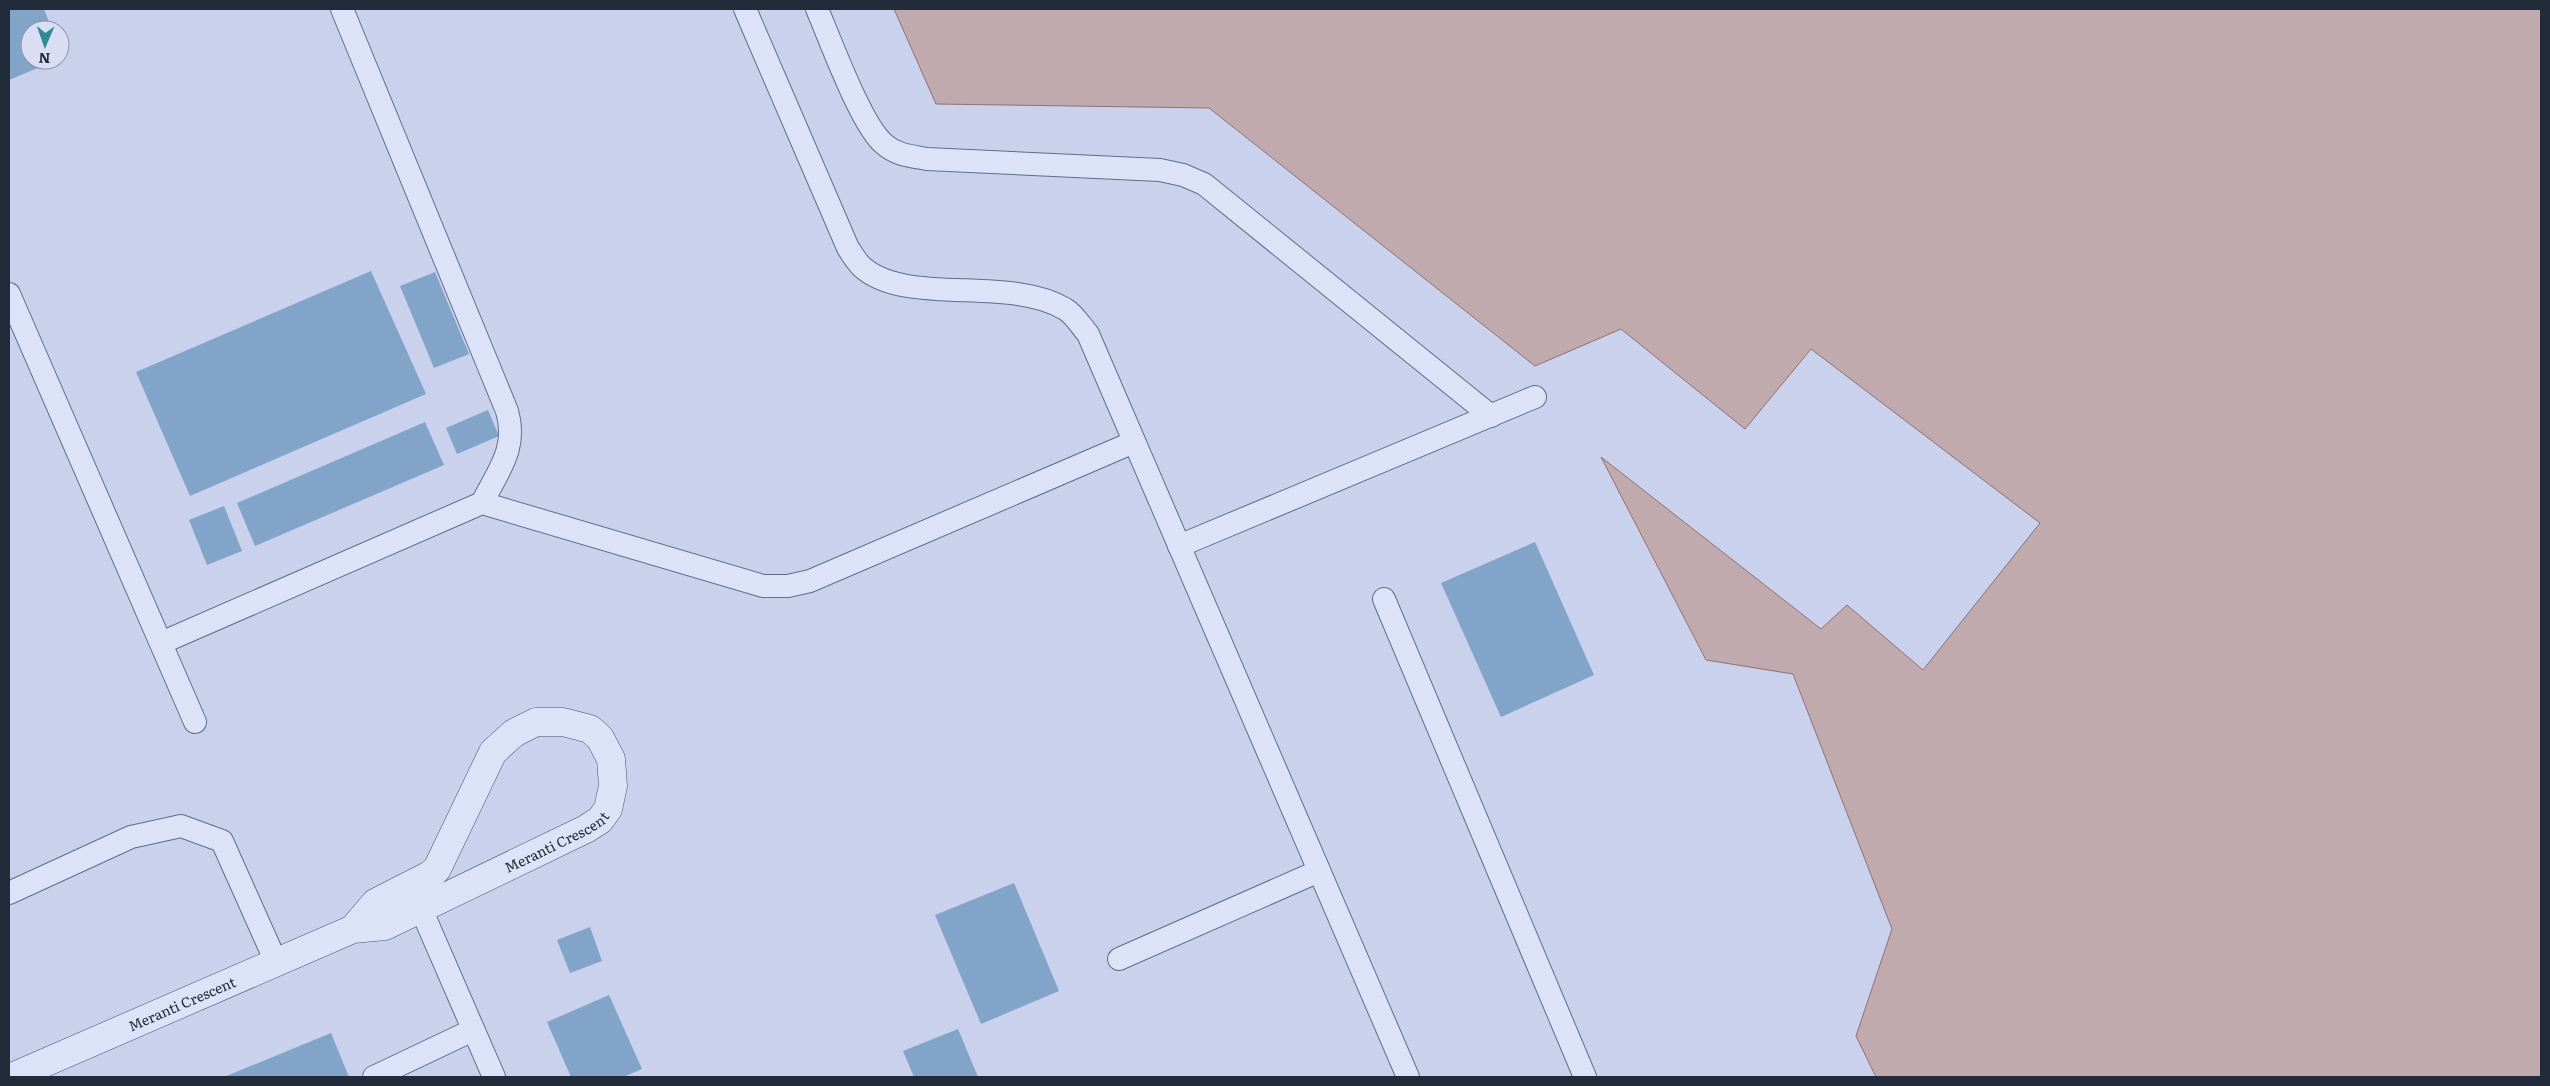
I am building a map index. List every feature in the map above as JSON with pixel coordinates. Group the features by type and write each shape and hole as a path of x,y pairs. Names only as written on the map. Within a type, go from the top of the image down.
{"street":[{"name":"Meranti Crescent","path":"12,1077 50,1070 276,962 353,929 385,926 600,820 608,809 613,786 610,759 600,738 590,729 563,722 536,722 514,733 493,752 437,868 430,874 375,903 353,929"}],"lane":[{"path":"161,643 482,503 510,449 512,427 508,411 342,9"},
{"path":"745,9 848,248 862,266 879,278 898,285 1012,293 1037,297 1066,309 1088,334 1408,1077"},
{"path":"817,9 864,117 883,144 899,154 927,159 1160,170 1183,175 1204,184 1490,416"},
{"path":"9,294 196,722"},
{"path":"1179,546 1535,397"},
{"path":"482,503 763,586 788,586 810,581 1134,442"},
{"path":"1384,599 1585,1077"},
{"path":"9,893 131,837 181,826 222,841 276,962"},
{"path":"1120,959 1319,870"},
{"path":"421,909 494,1077"},
{"path":"374,1077 473,1030"}],"shaded area":[{"path":"894,9 2541,9 2541,1077 1876,1077 1856,1036 1892,929 1793,674 1706,660 1601,457 1821,629 1847,605 1923,670 2040,523 1811,349 1745,429 1621,329 1535,366 1209,108 936,104"}],"building":[{"path":"9,9 44,9 48,20 20,20 20,70 33,70 9,80"},
{"path":"371,271 426,394 190,496 136,372"},
{"path":"435,272 469,354 434,368 400,286"},
{"path":"488,410 499,436 457,454 446,428"},
{"path":"425,422 444,465 255,546 237,503"},
{"path":"224,506 242,551 207,565 189,520"},
{"path":"1535,542 1594,675 1501,717 1441,583"},
{"path":"1014,883 1059,991 981,1024 935,915"},
{"path":"590,927 602,961 570,973 557,940"},
{"path":"609,995 642,1069 623,1077 571,1077 547,1022"},
{"path":"958,1029 978,1077 914,1077 903,1051"},
{"path":"331,1033 349,1077 224,1077"}]}
